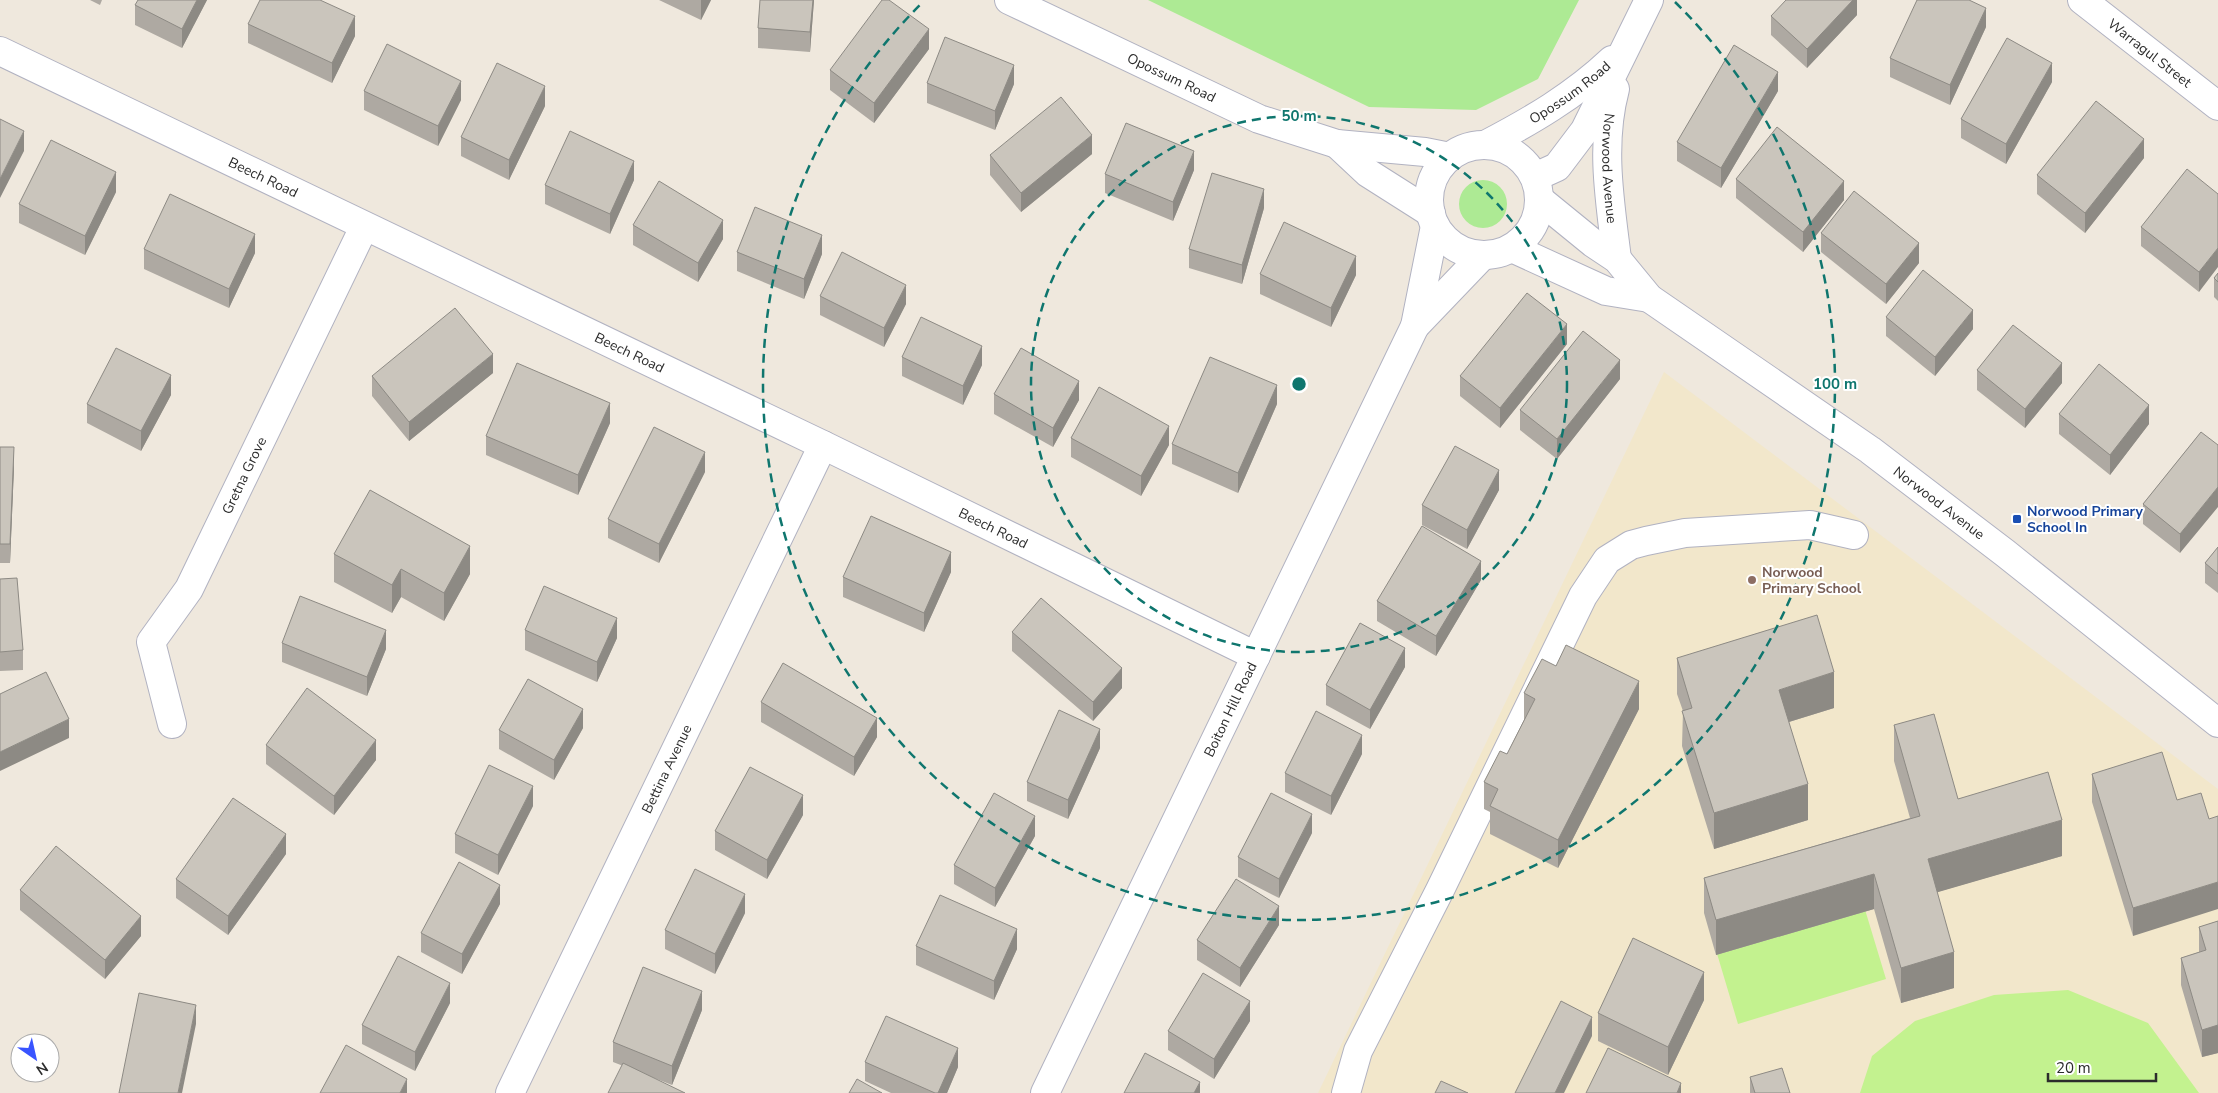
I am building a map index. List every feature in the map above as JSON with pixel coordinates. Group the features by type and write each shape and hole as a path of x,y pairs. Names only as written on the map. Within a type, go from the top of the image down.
{"street":[{"name":"Opossum Road","path":"1009,0 1259,119 1337,144 1450,156"},
{"name":"Opossum Road","path":"1537,188 1557,167 1585,130 1649,0"},
{"name":"Warragul Street","path":"2082,0 2218,106"},
{"name":"Opossum Road","path":"1485,145 1536,118 1588,83 1625,49"},
{"name":"Norwood Avenue","path":"1617,259 1607,180 1608,114 1625,49"},
{"name":"Beech Road","path":"0,52 823,445 1256,656"},
{"name":"Opossum Road","path":"1337,144 1368,173 1433,220"},
{"path":"1485,145 1501,148 1515,154 1526,164 1537,188 1538,213 1524,239 1512,248 1498,254 1483,255 1468,253 1444,238 1433,220 1429,198 1432,182 1450,156 1467,148 1485,145"},
{"name":"Norwood Avenue","path":"1537,188 1593,243 1617,259 1649,298 1870,450 2005,553 2218,723"},
{"name":"Boiton Hill Road","path":"1045,1093 1415,326 1433,220"},
{"name":"Gretna Grove","path":"172,724 151,642 189,589 364,227"},
{"name":"Norwood Avenue","path":"1512,248 1606,291 1649,298"},
{"name":"Boiton Hill Road","path":"1415,326 1483,255"},
{"name":"Bettina Avenue","path":"510,1093 823,445"},
{"path":"1346,1093 1358,1050 1440,890 1583,596 1607,560 1631,545 1685,533 1810,524 1854,535"}],"shaded area":[{"name":"Norwood Primary School","path":"1664,372 2218,789 2218,1093 1318,1093"}],"green space":[{"path":"1148,0 1579,0 1538,79 1476,110 1369,107"},
{"path":"1483,180 1492,182 1500,187 1505,195 1507,204 1505,213 1500,221 1492,226 1483,228 1474,226 1466,221 1461,213 1459,204 1461,195 1466,187 1474,182"},
{"path":"1863,903 1886,979 1738,1024 1715,947"},
{"path":"2068,990 2148,1023 2199,1093 1860,1093 1872,1056 1915,1021 1994,995"}],"building":[{"path":"138,0 197,0 182,29 135,5"},
{"path":"260,0 320,0 355,16 332,63 248,24"},
{"path":"760,0 813,0 810,32 758,28"},
{"path":"882,0 889,0 929,29 874,103 830,70"},
{"path":"1786,0 1853,0 1807,49 1771,16"},
{"path":"1917,0 1969,0 1986,8 1950,85 1890,58"},
{"path":"945,37 1014,65 995,111 927,83"},
{"path":"2007,38 2052,63 2006,144 1961,119"},
{"path":"387,44 461,81 438,126 364,91"},
{"path":"1734,45 1778,72 1721,168 1677,142"},
{"path":"497,63 545,86 509,160 461,137"},
{"path":"1061,97 1092,135 1021,193 990,155"},
{"path":"2096,101 2144,139 2085,213 2037,175"},
{"path":"0,119 24,131 0,179"},
{"path":"1126,123 1194,151 1173,202 1105,174"},
{"path":"1777,127 1844,181 1803,232 1736,179"},
{"path":"570,131 634,161 610,214 545,185"},
{"path":"51,140 116,172 85,236 19,204"},
{"path":"2187,169 2218,194 2218,248 2199,272 2141,227"},
{"path":"1212,173 1264,189 1242,265 1189,249"},
{"path":"659,181 723,220 698,263 633,225"},
{"path":"1854,191 1919,243 1886,284 1821,233"},
{"path":"170,194 255,234 229,289 144,249"},
{"path":"755,207 822,235 804,279 737,252"},
{"path":"1284,222 1356,256 1331,308 1260,274"},
{"path":"842,252 906,285 884,328 820,296"},
{"path":"1923,270 1973,310 1935,357 1886,317"},
{"path":"2218,273 2218,282 2214,278"},
{"path":"1527,293 1567,324 1500,408 1460,376"},
{"path":"455,308 493,354 409,422 372,376"},
{"path":"921,317 982,346 963,386 902,357"},
{"path":"2013,325 2062,363 2025,409 1977,370"},
{"path":"1583,331 1620,360 1557,439 1520,410"},
{"path":"116,348 171,375 141,431 87,404"},
{"path":"1021,348 1079,381 1053,428 994,394"},
{"path":"1210,357 1277,385 1238,473 1172,444"},
{"path":"517,363 610,403 578,475 486,436"},
{"path":"2099,364 2149,405 2110,455 2059,414"},
{"path":"1099,387 1169,426 1141,476 1071,438"},
{"path":"654,427 705,452 659,544 608,519"},
{"path":"2201,432 2218,445 2218,487 2180,534 2143,504"},
{"path":"1455,446 1499,470 1467,530 1422,505"},
{"path":"0,447 14,447 10,544 0,544"},
{"path":"370,490 470,546 444,593 401,569 392,585 334,554"},
{"path":"871,516 951,552 924,613 843,577"},
{"path":"1422,526 1481,561 1436,636 1377,601"},
{"path":"2218,547 2218,574 2205,563"},
{"path":"17,578 23,650 0,652 0,579"},
{"path":"544,586 617,618 597,662 525,630"},
{"path":"300,596 386,630 367,677 282,643"},
{"path":"1041,598 1122,668 1093,702 1012,632"},
{"path":"1817,615 1834,672 1779,690 1808,784 1714,813 1682,711 1692,708 1677,658"},
{"path":"1360,623 1405,648 1370,710 1326,685"},
{"path":"1566,645 1639,681 1558,840 1490,806 1498,789 1484,782 1500,751 1507,754 1535,699 1524,693 1542,659 1556,666"},
{"path":"783,663 877,718 854,757 761,702"},
{"path":"46,672 69,719 0,752 0,694"},
{"path":"528,679 583,709 554,760 499,730"},
{"path":"307,688 376,740 334,796 266,745"},
{"path":"1059,710 1100,729 1068,800 1027,782"},
{"path":"1316,711 1362,735 1331,796 1285,773"},
{"path":"1934,714 1958,799 2048,772 2062,820 1928,859 1954,952 1901,968 1874,874 1716,920 1704,878 1920,816 1894,725"},
{"path":"2162,752 2177,800 2201,793 2209,819 2218,816 2218,882 2133,908 2092,774"},
{"path":"489,765 533,786 498,855 455,834"},
{"path":"750,767 803,795 767,860 715,831"},
{"path":"994,793 1035,816 995,888 954,865"},
{"path":"1271,793 1312,814 1279,879 1238,857"},
{"path":"233,798 286,834 228,916 176,879"},
{"path":"56,846 141,916 105,960 20,890"},
{"path":"459,862 500,885 462,954 421,933"},
{"path":"695,869 745,894 715,954 665,930"},
{"path":"1236,879 1279,906 1240,968 1197,940"},
{"path":"940,895 1017,929 994,981 916,946"},
{"path":"2218,921 2218,1025 2202,1030 2181,958 2206,950 2199,927"},
{"path":"1633,938 1704,972 1668,1047 1598,1013"},
{"path":"398,956 450,983 415,1052 362,1025"},
{"path":"643,967 702,991 672,1066 613,1042"},
{"path":"1203,973 1250,1001 1214,1059 1168,1031"},
{"path":"139,993 196,1005 178,1093 119,1093"},
{"path":"1561,1001 1592,1017 1555,1093 1515,1093"},
{"path":"886,1016 958,1048 938,1093 865,1062"},
{"path":"346,1045 407,1079 400,1093 320,1093"},
{"path":"1608,1048 1681,1083 1677,1093 1586,1093"},
{"path":"1145,1053 1200,1082 1194,1093 1124,1093"},
{"path":"623,1063 685,1093 608,1093"},
{"path":"1782,1068 1790,1093 1755,1093 1750,1077"},
{"path":"857,1079 882,1093 849,1093"},
{"path":"1441,1081 1468,1093 1435,1093"}],"place":[{"name":"Norwood Primary School In","path":"2017,519"},
{"name":"Norwood Primary School","path":"1752,580"}]}
